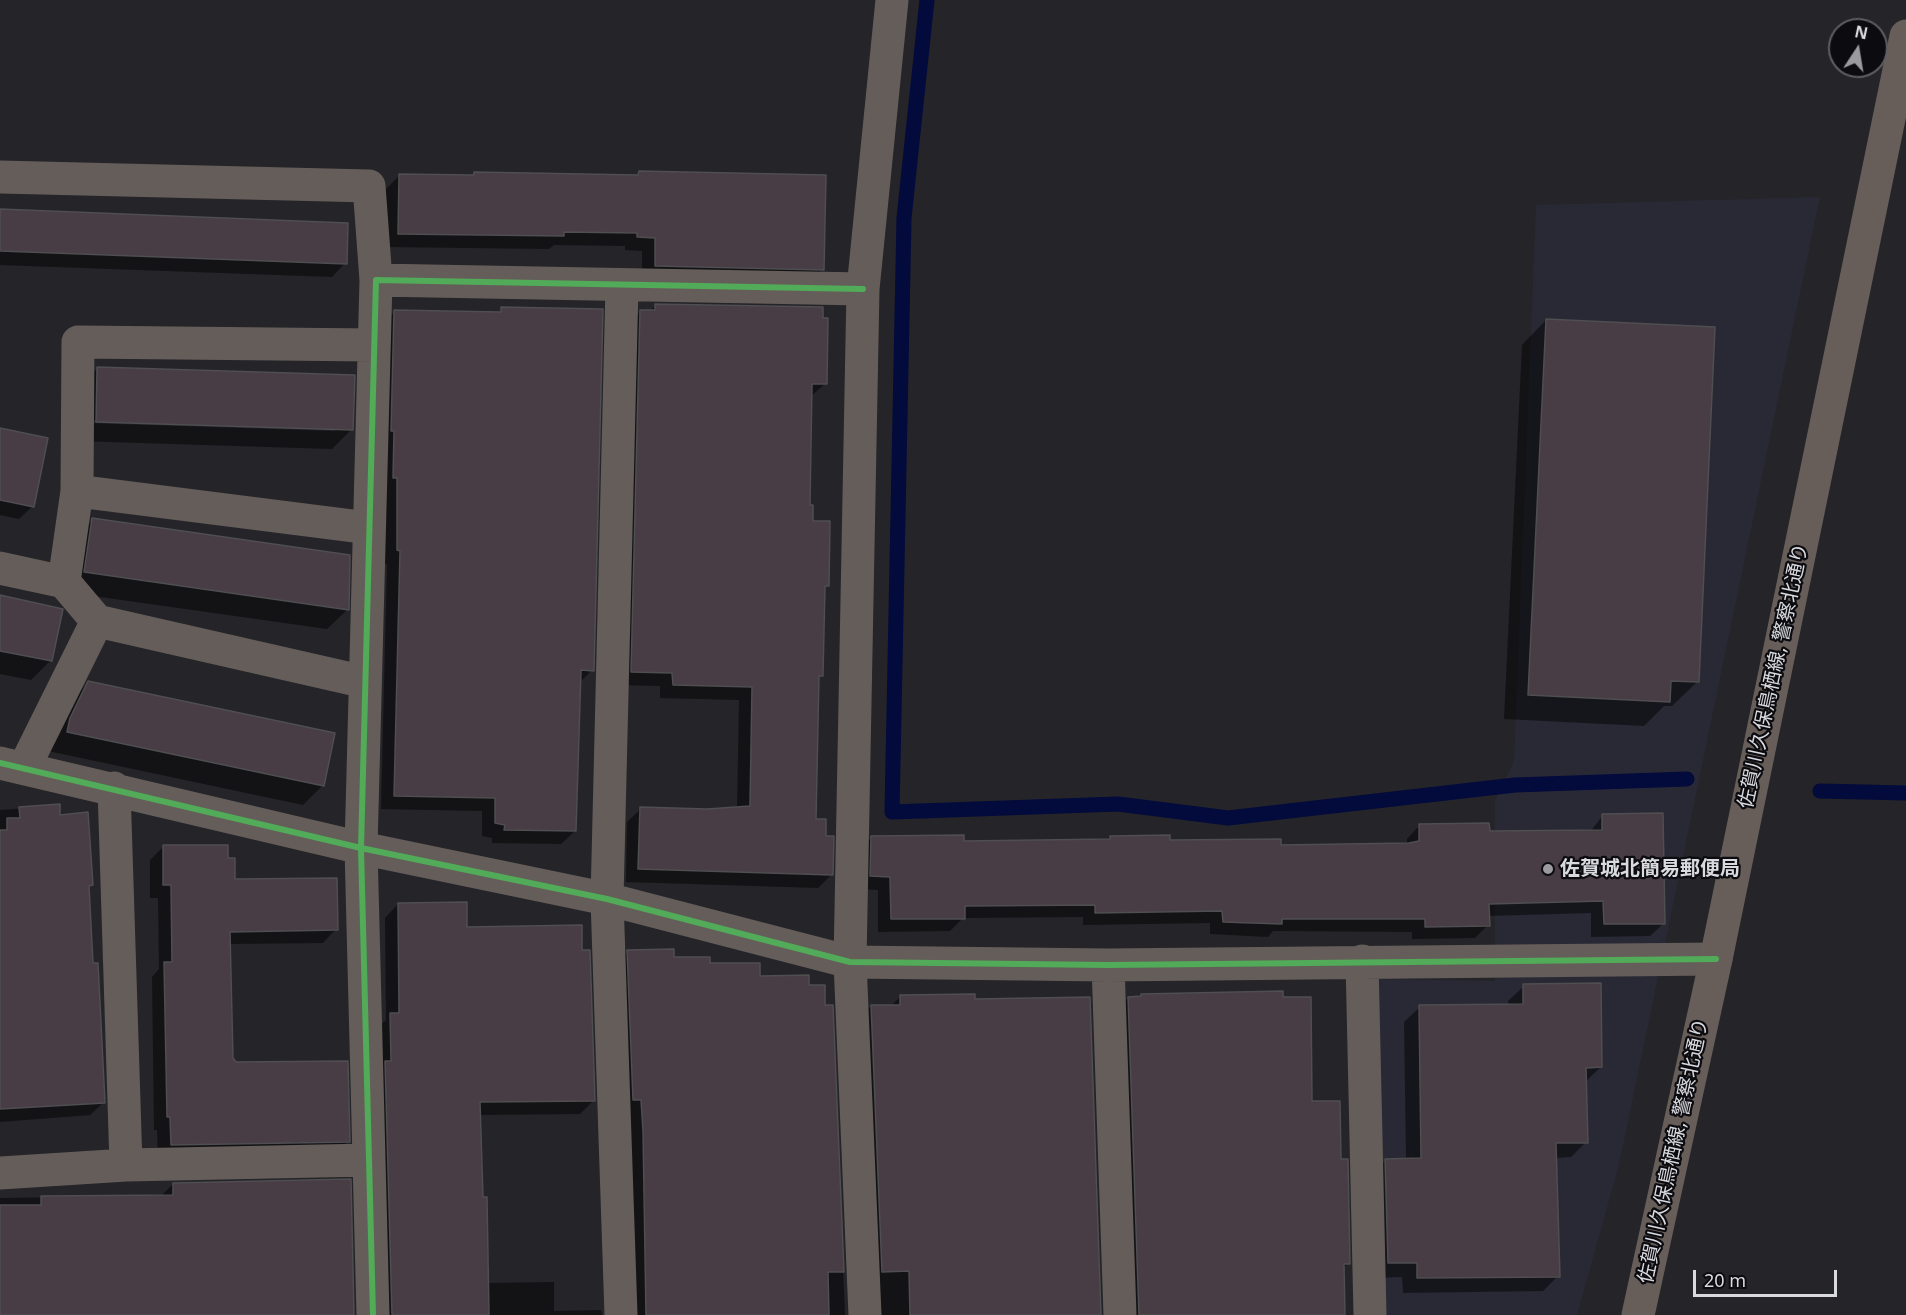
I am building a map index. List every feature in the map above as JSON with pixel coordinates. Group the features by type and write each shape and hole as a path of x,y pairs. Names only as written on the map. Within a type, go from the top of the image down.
{"main road":[{"name":"佐賀川久保鳥栖線, 警察北通り","path":"1638,1315 1716,959 1906,36"}],"street":[{"path":"865,1315 850,962 862,289 892,0"},
{"path":"0,177 369,186 376,280 361,848 373,1315"},
{"path":"376,280 862,289"},
{"path":"621,1315 607,899 622,286"},
{"path":"64,582 77,491 78,342 374,345"},
{"path":"77,491 369,528"},
{"path":"0,568 64,582 97,621 365,682"},
{"path":"97,621 12,765 361,848 607,899 850,962 1108,965 1716,959"},
{"path":"114,788 126,1165"},
{"path":"1362,961 1370,1315"},
{"path":"1108,965 1120,1315"},
{"path":"0,1173 126,1165 369,1160"}],"shaded area":[{"path":"1820,197 1619,1165 1577,1315 1380,1315 1377,979 1495,981 1495,801 1514,761 1536,205"}],"building":[{"path":"639,171 826,175 824,270 655,266 655,238 637,237 637,233 564,232 564,236 398,234 399,174 474,175 474,172 638,175"},
{"path":"0,209 348,223 347,264 0,251"},
{"path":"655,304 823,307 823,318 828,318 827,384 812,384 810,505 813,505 813,521 830,521 829,586 825,586 823,676 819,676 816,819 826,819 826,836 834,836 833,875 638,869 640,807 707,809 750,806 752,687 673,685 672,673 631,672 640,310 655,310"},
{"path":"501,307 603,309 594,671 581,670 576,831 504,830 505,825 495,823 495,798 394,796 400,551 397,550 397,478 393,478 394,431 391,431 394,310 501,312"},
{"path":"1546,319 1715,327 1699,682 1671,681 1670,702 1528,695"},
{"path":"97,367 355,375 353,430 96,422"},
{"path":"0,428 48,438 34,507 0,500"},
{"path":"92,518 350,555 349,610 84,572"},
{"path":"0,595 63,609 52,661 0,651"},
{"path":"88,681 335,733 324,786 67,732 70,718"},
{"path":"60,804 60,815 88,812 93,885 89,886 93,963 98,963 105,1103 0,1109 0,830 7,830 7,818 20,818 19,807"},
{"path":"1663,813 1665,924 1604,924 1603,901 1489,904 1490,926 1425,927 1425,919 1282,919 1282,924 1223,922 1222,911 1095,913 1095,905 965,906 965,919 891,919 890,877 870,876 871,836 964,835 964,841 1110,839 1110,836 1170,835 1170,840 1281,839 1281,845 1409,843 1419,841 1419,824 1489,823 1490,831 1602,830 1602,814"},
{"path":"163,845 228,845 228,858 235,858 235,879 337,878 338,930 230,932 233,1058 236,1062 348,1061 350,1142 171,1145 170,1117 167,1117 164,962 172,962 171,885 163,885"},
{"path":"467,902 467,927 582,925 582,950 590,950 595,1101 480,1102 483,1197 487,1197 489,1315 392,1315 385,1061 391,1061 390,1013 399,1013 398,903"},
{"path":"674,949 674,957 710,957 710,963 760,963 760,976 809,975 809,985 825,985 825,1005 833,1005 844,1272 828,1272 829,1315 646,1315 643,1131 641,1100 633,1100 627,950"},
{"path":"1601,983 1602,1067 1586,1068 1588,1143 1556,1143 1560,1277 1417,1278 1417,1263 1388,1263 1385,1159 1421,1158 1419,1005 1523,1004 1523,984"},
{"path":"1283,991 1283,997 1311,997 1312,1101 1340,1101 1341,1159 1348,1159 1350,1264 1344,1264 1345,1315 1139,1315 1128,997 1141,996 1141,994"},
{"path":"975,994 975,999 1090,997 1101,1315 910,1315 909,1271 882,1272 871,1005 900,1005 900,995"},
{"path":"351,1179 354,1315 0,1315 0,1205 41,1205 41,1196 173,1195 173,1183"}],"waterway":[{"path":"927,0 904,218 892,812 1118,804 1228,818 1515,785 1687,779"},
{"path":"1820,791 1906,793"}],"cycle path":[{"path":"373,1315 361,848 376,280 863,289"},
{"path":"0,763 361,848 607,899 850,962 1108,965 1716,959"}],"place":[{"name":"佐賀城北簡易郵便局","path":"1548,869"}]}
